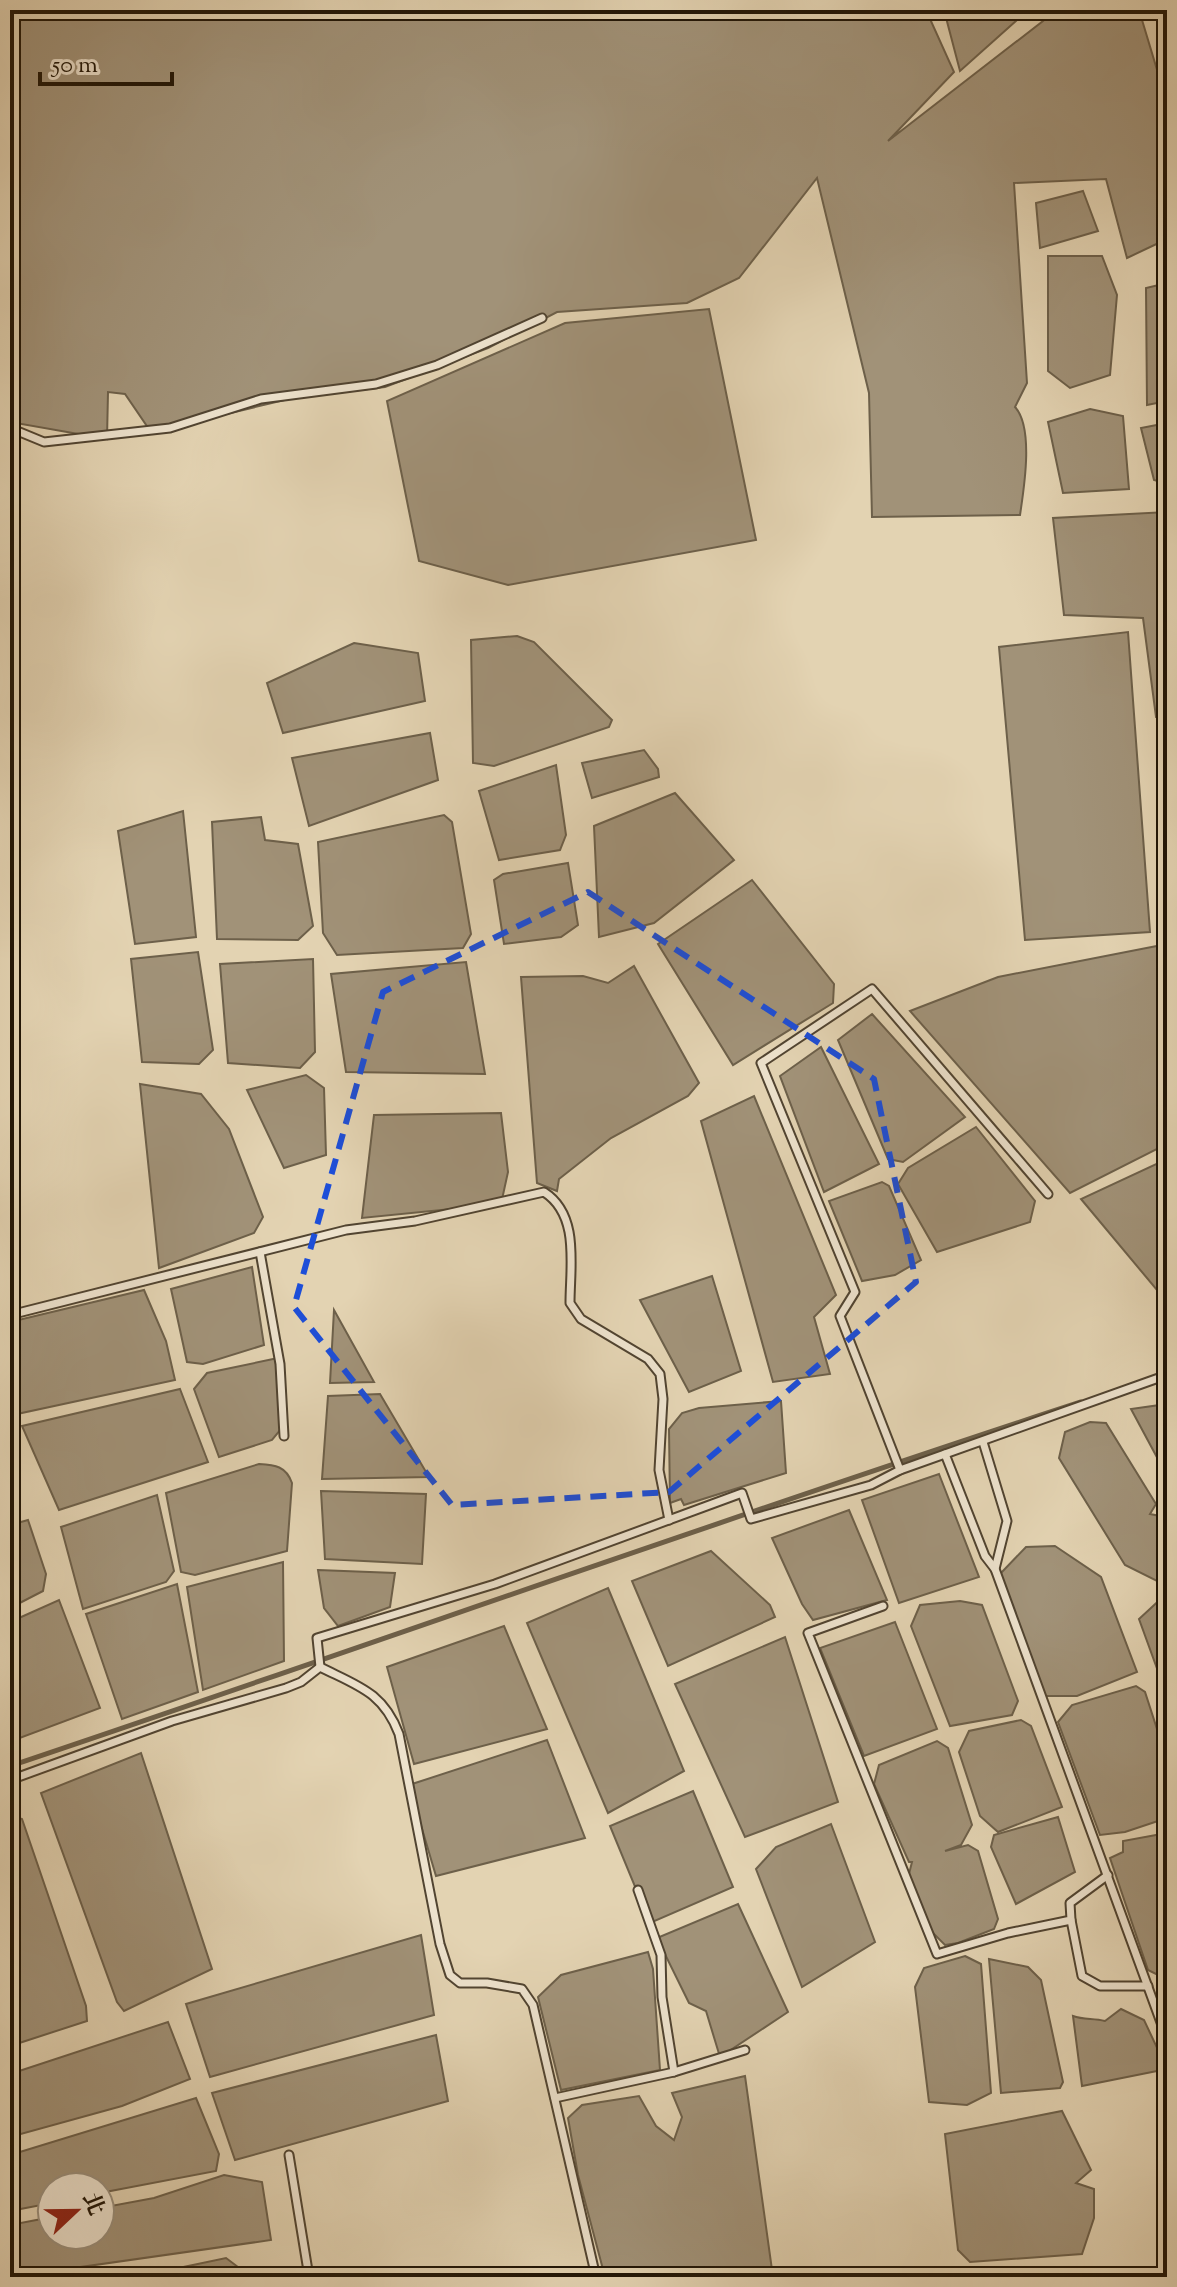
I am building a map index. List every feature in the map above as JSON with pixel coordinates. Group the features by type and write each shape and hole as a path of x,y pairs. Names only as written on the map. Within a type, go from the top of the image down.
{"lane":[{"path":"10,428 44,442 170,428 261,399 376,384 437,365 542,318"},
{"path":"900,1470 840,1316 855,1292 761,1063 872,989 1048,1194"},
{"path":"10,1315 346,1230 415,1221 544,1192 562,1208 568,1225 570,1303 574,1311 581,1319 654,1363 660,1374 663,1399 659,1470 669,1520"},
{"path":"260,1252 280,1364 284,1436"},
{"path":"320,1667 317,1638 495,1584 742,1493 751,1519 871,1485 900,1470 1167,1375"},
{"path":"983,1442 1007,1521 995,1569"},
{"path":"945,1454 985,1556 995,1569 1167,2039"},
{"path":"883,1606 808,1633 937,1954 1008,1933 1071,1920"},
{"path":"10,1780 172,1721 286,1688 301,1682 320,1667"},
{"path":"320,1667 366,1688 391,1713 399,1734 440,1944 450,1975 460,1983 487,1983 522,1989 533,2005 596,2277"},
{"path":"1108,1875 1070,1903 1082,1976 1100,1986 1148,1986"},
{"path":"638,1890 661,1955 662,1997 674,2072"},
{"path":"555,2098 674,2072 745,2050"},
{"path":"289,2155 309,2277"}],"highlighted area":[{"path":"588,892 874,1079 916,1282 669,1492 452,1505 294,1307 383,992"}],"shaded area":[{"path":"10,10 926,10 954,72 888,141 1043,21 1036,10 1139,10 1167,103 1167,239 1127,258 1106,179 1014,183 1027,383 1015,407 1021,417 1026,443 1020,515 872,517 869,393 817,178 739,278 687,303 557,312 488,348 385,387 293,398 151,432 125,394 108,392 107,439 10,422"},
{"path":"944,10 1026,10 1027,11 960,71"},
{"path":"1083,191 1098,231 1040,248 1036,203"},
{"path":"1048,256 1102,256 1117,295 1110,375 1070,388 1048,371"},
{"path":"1167,283 1167,401 1147,405 1146,288"},
{"path":"709,309 756,540 508,585 419,561 387,401 565,323"},
{"path":"1090,409 1123,416 1129,489 1063,493 1048,422"},
{"path":"1167,423 1167,484 1154,480 1141,428"},
{"path":"1167,512 1167,716 1156,717 1143,618 1064,615 1053,518"},
{"path":"1128,632 1150,932 1025,940 999,647"},
{"path":"517,636 534,642 612,720 609,727 494,766 473,763 471,640"},
{"path":"354,643 418,653 425,701 283,733 267,683"},
{"path":"430,733 438,780 309,826 292,758"},
{"path":"644,750 658,769 659,777 592,798 582,763"},
{"path":"556,765 566,835 560,850 499,860 479,791"},
{"path":"675,793 734,860 654,923 599,937 594,826"},
{"path":"183,811 196,937 135,944 118,831"},
{"path":"444,815 452,822 471,934 463,948 337,955 323,933 318,842"},
{"path":"261,817 265,840 298,844 313,926 298,940 217,939 212,822"},
{"path":"568,863 578,925 561,937 504,944 494,880 503,874"},
{"path":"752,880 834,984 833,1003 733,1065 658,944"},
{"path":"1167,944 1167,1144 1070,1193 910,1011 998,977"},
{"path":"198,952 213,1050 199,1064 142,1062 131,959"},
{"path":"313,959 315,1052 300,1068 228,1063 220,964"},
{"path":"466,962 485,1074 346,1072 331,974"},
{"path":"634,966 699,1083 688,1096 611,1138 559,1179 557,1191 537,1183 521,977 583,976 608,983"},
{"path":"872,1014 965,1117 903,1162 888,1159 838,1040"},
{"path":"821,1047 879,1164 824,1192 780,1076"},
{"path":"306,1075 324,1088 326,1155 284,1168 247,1090"},
{"path":"140,1084 201,1094 229,1129 263,1217 254,1233 159,1268"},
{"path":"754,1096 836,1295 814,1317 830,1374 773,1382 701,1121"},
{"path":"501,1113 508,1172 501,1204 362,1218 374,1115"},
{"path":"976,1127 1035,1201 1030,1222 937,1252 898,1184 908,1168"},
{"path":"1167,1159 1167,1302 1081,1199"},
{"path":"882,1182 889,1186 921,1260 895,1275 862,1281 829,1201"},
{"path":"252,1267 264,1345 203,1364 187,1362 171,1289"},
{"path":"712,1276 741,1371 689,1392 640,1300"},
{"path":"144,1290 166,1341 175,1380 17,1414 10,1393 10,1322"},
{"path":"334,1310 374,1382 330,1383"},
{"path":"278,1358 286,1423 272,1440 219,1457 194,1389 207,1373"},
{"path":"180,1389 208,1462 59,1510 22,1426"},
{"path":"380,1394 429,1477 322,1479 328,1396"},
{"path":"781,1401 786,1473 684,1505 681,1499 670,1503 669,1429 682,1413 699,1408"},
{"path":"1167,1404 1167,1476 1131,1409"},
{"path":"1090,1422 1106,1423 1156,1504 1150,1514 1167,1520 1167,1586 1125,1565 1059,1458 1065,1432"},
{"path":"259,1464 279,1468 287,1473 292,1483 287,1551 195,1575 181,1572 166,1493"},
{"path":"939,1474 979,1577 899,1603 862,1500"},
{"path":"321,1491 426,1494 422,1564 325,1559"},
{"path":"157,1495 174,1571 166,1582 83,1609 61,1527"},
{"path":"849,1510 887,1600 813,1620 802,1604 772,1538"},
{"path":"28,1520 46,1574 43,1591 10,1608 10,1525"},
{"path":"1055,1546 1101,1577 1137,1672 1077,1696 1045,1696 1000,1574 1026,1547"},
{"path":"711,1551 770,1605 775,1617 668,1666 632,1581"},
{"path":"283,1562 284,1661 203,1690 187,1587"},
{"path":"318,1570 395,1573 390,1607 338,1626 324,1608"},
{"path":"177,1584 198,1692 122,1719 86,1614"},
{"path":"608,1588 684,1771 608,1813 527,1623"},
{"path":"1164,1596 1167,1597 1167,1696 1139,1619"},
{"path":"59,1600 100,1708 17,1739 10,1724 10,1622"},
{"path":"960,1601 982,1605 1018,1701 1012,1715 950,1726 911,1626 920,1605"},
{"path":"895,1622 937,1729 864,1756 820,1648"},
{"path":"504,1626 547,1729 414,1764 387,1667"},
{"path":"785,1637 838,1802 745,1837 675,1684"},
{"path":"1136,1686 1145,1692 1167,1760 1167,1818 1125,1832 1100,1835 1058,1722 1072,1705"},
{"path":"1021,1720 1031,1726 1062,1807 998,1832 980,1816 959,1752 969,1731"},
{"path":"547,1740 585,1838 436,1876 409,1785"},
{"path":"937,1741 948,1748 972,1825 961,1845 945,1851 968,1845 978,1851 998,1919 994,1929 945,1945 929,1929 909,1874 912,1862 909,1862 874,1784 879,1765"},
{"path":"141,1753 212,1969 124,2011 117,2002 41,1793"},
{"path":"693,1791 733,1887 650,1923 610,1826"},
{"path":"10,1815 22,1819 86,2006 87,2021 10,2046"},
{"path":"1058,1817 1075,1872 1016,1904 991,1847 994,1835"},
{"path":"831,1824 875,1942 802,1987 756,1869 776,1847"},
{"path":"1167,1833 1167,1975 1160,1976 1148,1970 1110,1858 1123,1852 1123,1841"},
{"path":"738,1904 788,2012 720,2057 706,2011 689,2003 657,1938"},
{"path":"421,1935 434,2015 210,2077 186,2004"},
{"path":"648,1952 653,1969 660,2070 561,2090 538,1997 561,1975"},
{"path":"965,1956 981,1964 991,2093 967,2105 929,2102 915,1987 924,1968"},
{"path":"989,1959 1028,1967 1041,1980 1063,2082 1060,2088 1001,2093"},
{"path":"1121,2009 1144,2020 1167,2069 1082,2086 1073,2016 1105,2021"},
{"path":"168,2022 190,2079 122,2106 10,2137 10,2074"},
{"path":"436,2035 448,2101 235,2160 212,2093"},
{"path":"745,2076 773,2277 605,2277 578,2175 568,2118 582,2105 639,2096 656,2126 674,2140 682,2117 672,2093"},
{"path":"196,2098 219,2154 216,2171 116,2190 116,2171 36,2171 36,2206 10,2211 10,2155"},
{"path":"1062,2111 1091,2170 1076,2183 1094,2189 1094,2218 1082,2254 970,2262 958,2250 945,2134"},
{"path":"224,2175 262,2182 271,2240 10,2277 10,2225 36,2220 36,2251 116,2251 116,2205 154,2198"},
{"path":"226,2258 238,2267 241,2277 168,2277 174,2269"}],"waterway":[{"path":"10,1766 1081,1402"}]}
